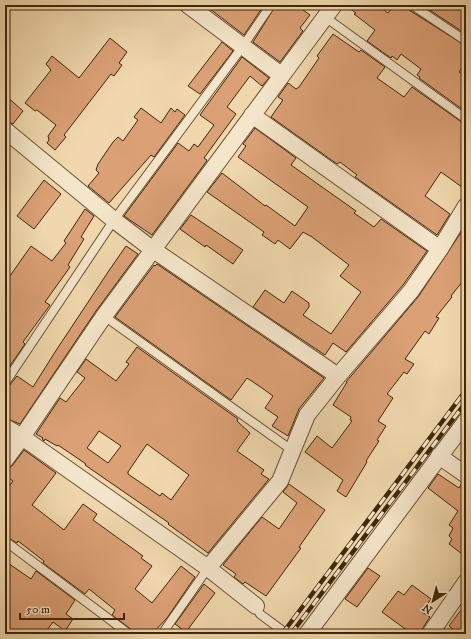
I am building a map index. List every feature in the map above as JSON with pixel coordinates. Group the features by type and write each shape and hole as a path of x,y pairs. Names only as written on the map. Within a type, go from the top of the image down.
{"street":[{"path":"198,8 243,46 281,75"},
{"path":"5,460 152,249 329,11"},
{"path":"252,115 440,249"},
{"path":"5,130 114,220 152,249 338,376"},
{"path":"208,568 280,481 307,416 338,376 411,291 440,249 466,206"},
{"path":"307,634 466,421"},
{"path":"5,427 22,437 208,568 256,606"},
{"path":"439,456 466,475"},
{"path":"430,634 466,582"}],"lane":[{"path":"5,383 114,220 272,5"},
{"path":"412,5 466,42"},
{"path":"329,11 466,119"},
{"path":"104,316 293,451"},
{"path":"5,541 129,634"},
{"path":"162,634 208,568"},
{"path":"256,606 260,614 288,634"}],"building":[{"path":"211,5 264,5 244,35 210,9"},
{"path":"276,5 296,5 310,15 300,28 303,31 280,62 253,42"},
{"path":"345,5 377,5 388,13 394,5 407,5 409,10 466,46 466,62 459,72 466,77 466,112 419,78 420,77 417,75 421,69 401,54 397,60 392,56 391,58 367,41 375,30"},
{"path":"422,5 466,5 466,34"},
{"path":"333,34 359,52 361,50 385,67 377,78 404,97 412,87 466,124 466,190 441,172 425,196 450,214 437,235 355,177 357,175 340,162 337,164 271,117 283,100 278,97 288,83 296,89 299,87 319,58 317,56"},
{"path":"110,38 127,52 119,63 122,65 114,76 111,74 64,135 66,137 55,150 47,143 49,140 48,136 56,125 37,110 35,111 25,103 51,70 46,64 52,56 79,78"},
{"path":"222,42 233,51 200,94 188,86"},
{"path":"242,57 269,78 262,86 250,76 227,107 236,114 204,158 207,160 206,162 152,235 124,216 178,143 189,151 194,144 198,147 214,125 200,115"},
{"path":"5,95 23,111 13,124 5,121"},
{"path":"141,108 161,123 171,108 175,112 177,109 185,115 154,157 151,155 109,203 88,186 99,173 96,170 98,164 113,142 118,137 123,141 138,120 134,117"},
{"path":"255,128 296,158 291,165 356,211 354,213 374,227 381,219 427,251 403,285 346,352 333,343 325,355 253,307 265,290 284,303 292,291 309,303 309,307 303,315 331,334 361,292 340,276 349,265 312,237 303,232 290,249 278,240 275,244 262,235 264,232 207,192 222,173 265,206 266,205 295,226 308,207 238,157 246,146 243,144"},
{"path":"44,180 61,194 34,229 17,216"},
{"path":"85,209 94,216 81,237 84,239 68,265 70,267 45,302 50,305 23,342 25,344 5,373 5,283 31,246 52,261 66,243 64,241"},
{"path":"191,215 243,250 233,264 206,245 205,247 180,229"},
{"path":"466,225 466,277 436,317 439,318 429,334 425,331 405,359 414,364 407,374 404,372 387,394 393,398 378,421 386,426 377,440 379,441 346,497 337,491 343,480 305,452 317,436 332,448 352,421 350,420 351,417 333,405 346,382 418,297"},
{"path":"126,246 138,254 96,311 20,424 5,418 5,388 9,386 17,376 33,387"},
{"path":"157,264 324,378 299,409 288,436 272,426 278,417 265,408 273,396 262,388 247,378 231,400 115,317 154,265 155,266"},
{"path":"137,347 238,419 237,421 250,433 237,451 264,470 261,474 269,479 208,553 168,524 169,523 85,465 86,464 58,445 57,446 45,439 44,441 42,439 43,438 36,434 60,398 66,402 85,378 77,372 86,359 116,381 129,364 126,362","holes":["99,431 121,446 108,463 87,448","147,444 189,475 171,500 162,493 160,496 128,474"]},
{"path":"24,450 56,473 32,505 64,530 83,504 97,514 93,520 143,556 141,558 152,566 135,589 152,603 181,566 195,577 167,618 152,634 134,634 132,630 112,615 115,610 89,589 85,594 43,563 44,561 18,541 17,543 5,536 5,492 13,481 5,475 5,469 12,466"},
{"path":"438,474 459,488 462,483 466,484 466,557 449,544 452,539 449,536 453,528 449,525 458,511 428,488"},
{"path":"289,484 325,510 299,547 301,548 266,596 245,582 243,584 234,577 236,574 223,565 262,517 279,529 297,503 283,492"},
{"path":"5,561 31,579 36,571 75,600 66,614 73,619 65,631 53,622 44,634 5,634"},
{"path":"368,568 380,576 357,607 345,599"},
{"path":"204,584 215,593 186,632 175,624"},
{"path":"412,585 431,599 422,612 430,617 422,629 421,634 412,634 382,612 398,591 404,595"},
{"path":"466,603 466,634 459,634 449,626"}],"railway":[{"path":"282,634 466,390"},
{"path":"291,634 466,402"}]}
